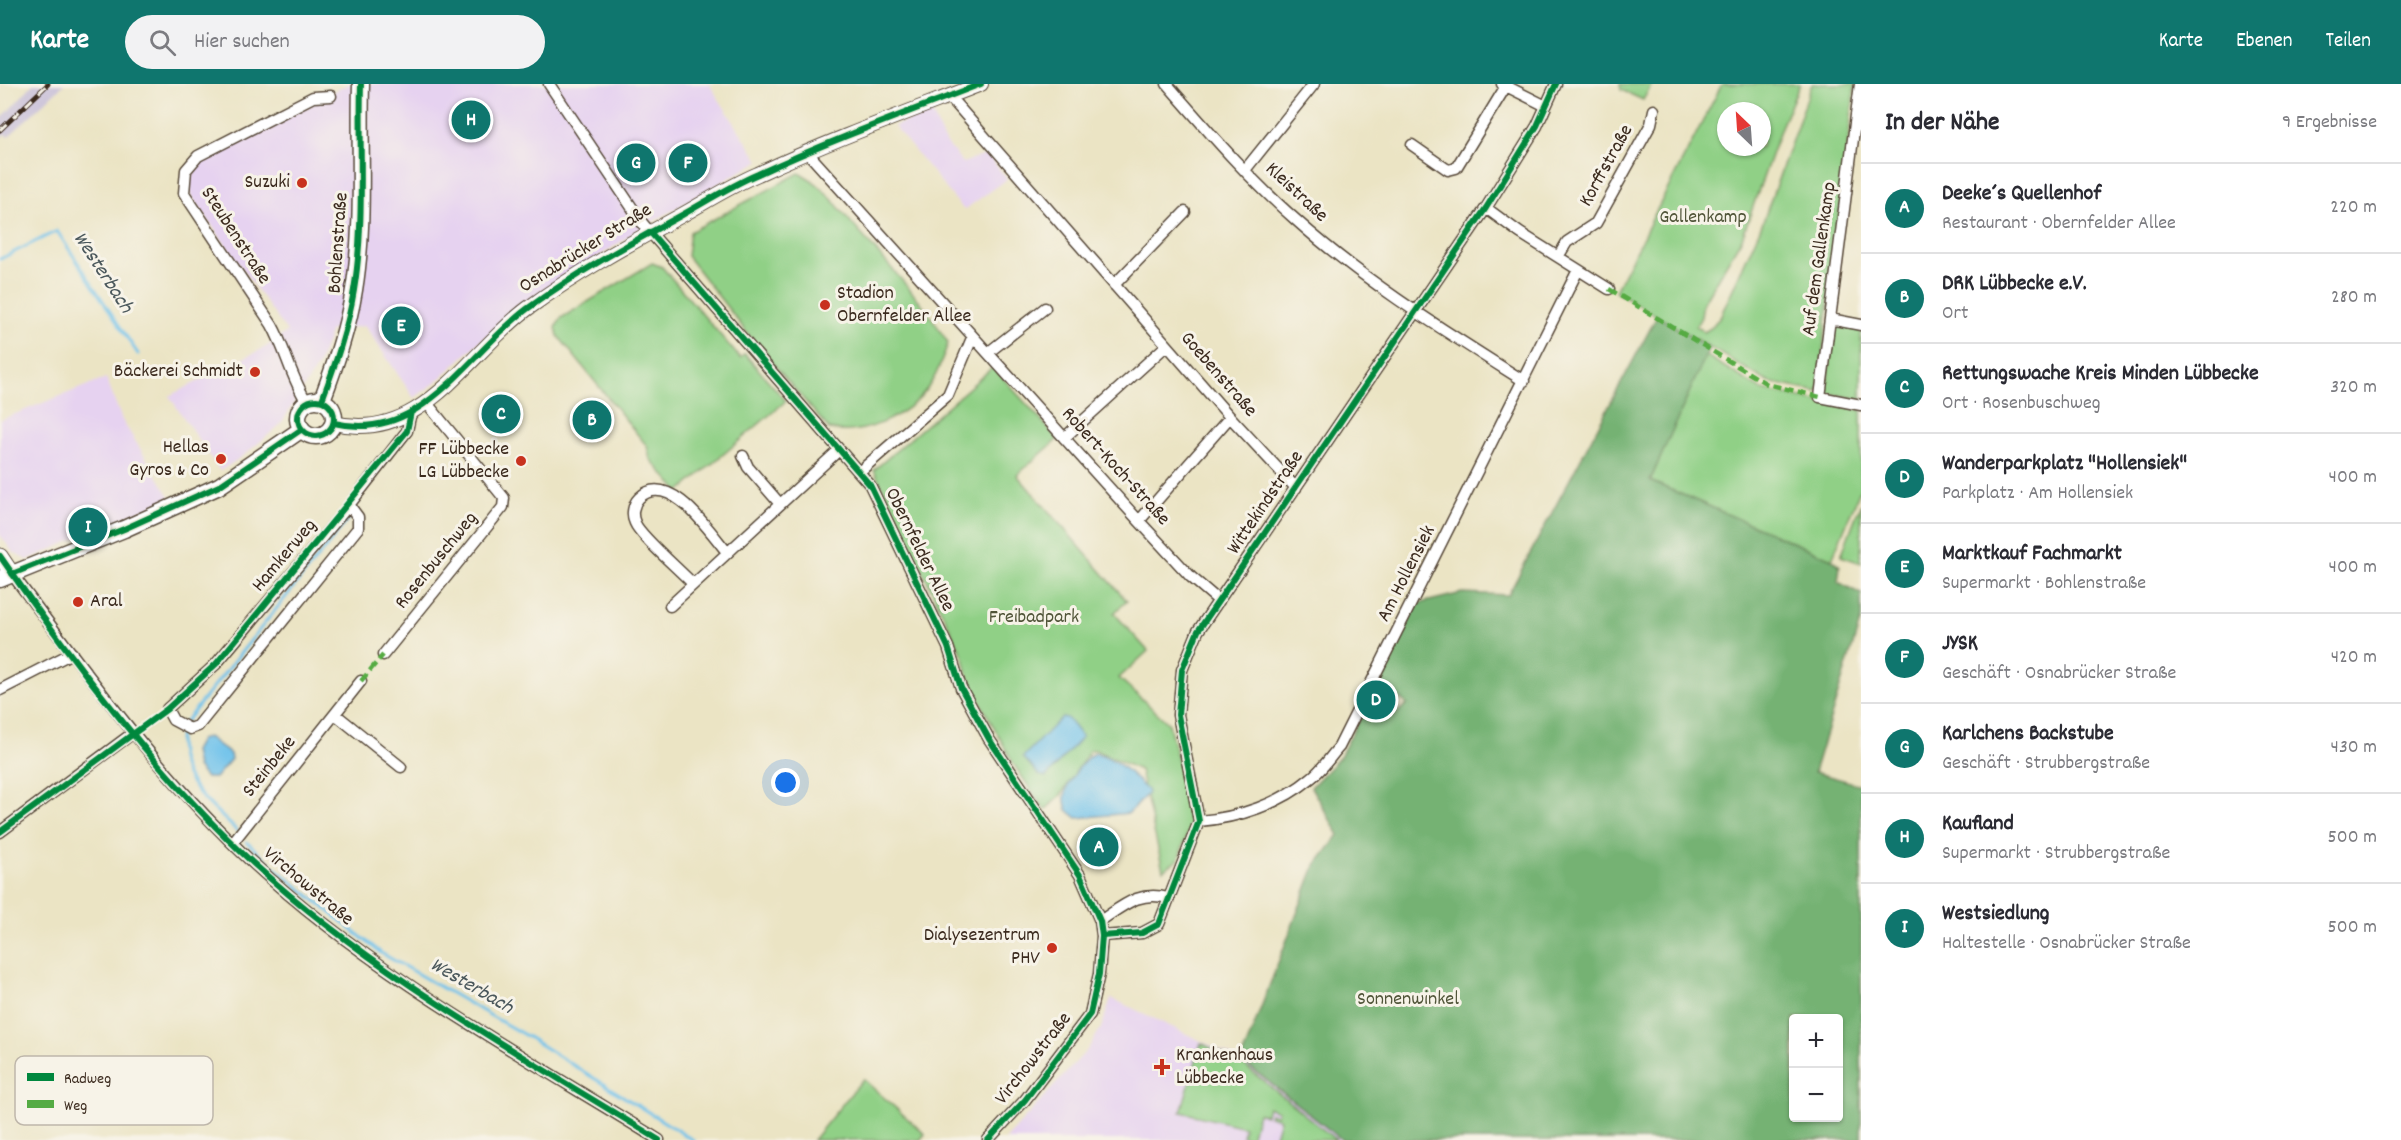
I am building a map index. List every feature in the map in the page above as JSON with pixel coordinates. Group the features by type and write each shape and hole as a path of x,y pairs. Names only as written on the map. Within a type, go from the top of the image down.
{"main road":[{"name":"Bohlenstraße","path":"314,401 341,344 356,278 361,84"},
{"path":"314,401 331,407 334,423 328,433 317,436 302,429 298,415 314,401"},
{"path":"0,556 6,577 210,491 239,475 302,429"}],"street":[{"name":"Obernfelder Allee","path":"549,84 650,232 859,472 881,506 948,647 961,688 989,739 1080,875 1100,921"},
{"name":"Osnabrücker Straße","path":"334,423 370,427 389,423 411,412 426,402 526,311 597,262 755,175 949,96 960,88 981,84"},
{"name":"Kleistraße","path":"1167,84 1245,170 1295,220 1349,264 1416,312 1524,381"},
{"path":"1245,170 1314,84"},
{"name":"Wittekindstraße","path":"1198,821 1180,736 1178,693 1182,670 1190,647 1486,208 1537,126 1556,84"},
{"name":"Auf dem Gallenkamp","path":"1860,84 1820,397 1861,405"},
{"path":"1412,145 1448,170 1456,168 1504,85 1546,106"},
{"name":"Steubenstraße","path":"314,401 290,373 280,339 272,325 184,193 186,170 198,156 313,97 331,96"},
{"name":"Goebenstraße","path":"949,96 1230,417 1296,488"},
{"name":"Korffstraße","path":"1558,257 1567,242 1596,223 1651,124 1654,110"},
{"name":"Robert-Koch-Straße","path":"807,152 1139,521 1191,577 1219,601"},
{"path":"1486,208 1609,289"},
{"path":"1114,285 1174,227 1185,212"},
{"name":"Am Hollensiek","path":"1198,821 1250,811 1283,798 1312,778 1339,747 1578,270"},
{"path":"989,352 1045,308"},
{"path":"1830,319 1861,325"},
{"path":"859,472 948,395 972,338"},
{"path":"1064,438 1167,345"},
{"name":"Rosenbuschweg","path":"383,656 503,507 504,498 426,402"},
{"name":"Hamkerweg","path":"349,504 358,517 358,528 198,726 190,729 173,720 167,709 216,664 349,504 407,431 411,412"},
{"path":"1139,521 1230,417"},
{"path":"670,606 839,450"},
{"path":"743,456 747,467 780,504"},
{"path":"693,584 635,525 632,512 638,499 648,492 660,489 680,498 728,552"},
{"name":"Virchowstraße","path":"6,577 72,653 133,733 188,798 304,906 393,974 659,1140"},
{"path":"0,690 72,653"},
{"name":"Steinbeke","path":"233,842 361,681"},
{"path":"335,714 401,767"},
{"path":"0,832 133,733"},
{"path":"1102,936 1142,933 1154,928 1163,918 1168,898 1198,821"},
{"path":"1100,921 1142,895 1155,894 1168,898"},
{"name":"Virchowstraße","path":"987,1140 1025,1100 1090,1014 1099,974 1102,936 1100,921"}],"shaded area":[{"path":"33,84 64,84 8,137 5,134 0,138 0,120"},
{"path":"348,84 709,84 759,161 643,227 574,273 478,343 435,383 414,398 365,326 331,330 318,365 280,425 243,456 220,471 169,396 266,347 287,332 192,197 189,180 203,160"},
{"path":"932,112 943,139 963,163 987,154 1007,179 964,210 894,126"},
{"path":"106,378 122,420 171,498 27,560 13,552 0,535 0,420"},
{"name":"Krankenhaus Lübbecke","path":"1111,998 1241,1060 1342,1140 1005,1140 1088,1049 1101,1028"}],"green space":[{"path":"1620,84 1652,84 1643,100 1621,90"},
{"name":"Gallenkamp","path":"1722,84 1800,84 1771,155 1771,102 1717,102 1717,156 1771,156 1742,238 1703,303 1701,317 1696,326 1704,332 1711,328 1721,315 1763,222 1812,84 1855,84 1818,392 1768,382 1615,291"},
{"name":"Stadion Obernfelder Allee","path":"799,173 815,183 830,197 916,297 948,343 939,368 917,400 895,416 869,427 842,431 829,429 752,339 687,256 690,232"},
{"path":"652,263 662,267 740,358 745,354 786,401 679,492 650,459 647,446 558,336 556,327 561,318"},
{"name":"Sonnenwinkel","path":"1657,316 1709,348 1650,481 1832,559 1840,566 1838,582 1861,594 1861,619 1814,772 1861,785 1861,1140 1342,1140 1241,1060 1315,866 1339,835 1311,787 1339,758 1367,705 1393,716 1407,704 1379,683 1417,604 1462,593 1508,595"},
{"path":"1835,324 1861,329 1861,399 1826,393"},
{"path":"1705,355 1762,390 1861,410 1861,488 1832,559 1650,481"},
{"name":"Freibadpark","path":"993,367 1058,439 1017,475 1127,601 1114,613 1148,651 1119,678 1169,724 1192,821 1178,860 1163,870 1140,770 1095,750 1090,750 1061,795 1045,810 1016,768 970,683 964,658 874,470"},
{"path":"1861,505 1861,563 1841,556"},
{"path":"1201,1043 1240,1062 1336,1140 1274,1140 1280,1119 1269,1116 1270,1113 1277,1115 1278,1111 1268,1107 1266,1115 1258,1113 1251,1139 1242,1136 1244,1127 1181,1112"},
{"path":"863,1079 925,1134 920,1140 813,1140"}],"water":[{"path":"1062,717 1067,718 1082,737 1046,777 1039,775 1023,757"},
{"path":"208,737 230,754 231,759 215,778 206,778 197,767 194,751 200,740"},
{"path":"1096,753 1118,763 1147,790 1148,793 1129,813 1077,818 1067,810 1065,798 1069,784 1081,765"}],"waterway":[{"name":"Westerbach","path":"0,259 57,231 138,354"},
{"name":"Westerbach","path":"186,721 350,517"},
{"name":"Westerbach","path":"180,731 179,748 187,775 204,799 237,831"},
{"name":"Westerbach","path":"247,842 277,870 381,953 528,1037 693,1140"}],"railway":[{"path":"0,130 48,84"}],"marked path":[{"path":"1609,289 1767,384 1820,397"},
{"path":"361,681 383,655"}],"cycle path":[{"path":"322,400 345,332 357,265 361,213 361,84"},
{"path":"334,423 365,426 393,420 418,408 441,391 527,309 564,283 623,248 748,178 841,138 981,84"},
{"path":"1102,936 1142,933 1159,924 1199,821 1178,715 1182,670 1198,631 1486,208 1537,126 1556,84"},
{"path":"650,232 870,485 948,647 961,688 989,739 1080,875 1100,921 1102,936 1099,974 1090,1014 1025,1100 988,1140"},
{"path":"316,400 329,405 334,418 329,431 316,436 303,431 298,418 303,405 316,400"},
{"path":"0,832 167,709 216,664 407,431 411,412"},
{"path":"12,574 124,529 219,486 302,429"},
{"path":"0,556 87,677 151,756 219,830 254,864 300,904 399,977 502,1044 659,1140"}],"place":[{"name":"Kaufland","path":"471,120"},
{"name":"Karlchens Backstube","path":"636,163"},
{"name":"JYSK","path":"688,163"},
{"name":"Suzuki","path":"302,183"},
{"name":"Stadion Obernfelder Allee","path":"825,305"},
{"name":"Marktkauf Fachmarkt","path":"401,326"},
{"name":"Bäckerei Schmidt","path":"255,372"},
{"name":"Rettungswache Kreis Minden Lübbecke","path":"501,414"},
{"name":"DRK Lübbecke e.V.","path":"592,420"},
{"name":"Hellas Gyros & Co","path":"221,459"},
{"name":"FF Lübbecke LG Lübbecke","path":"521,461"},
{"name":"Westsiedlung","path":"88,527"},
{"name":"Aral","path":"78,602"},
{"name":"Wanderparkplatz \"Hollensiek\"","path":"1376,700"},
{"name":"Deeke´s Quellenhof","path":"1099,847"},
{"name":"Dialysezentrum PHV","path":"1052,948"},
{"name":"Krankenhaus Lübbecke","path":"1162,1067"}]}
